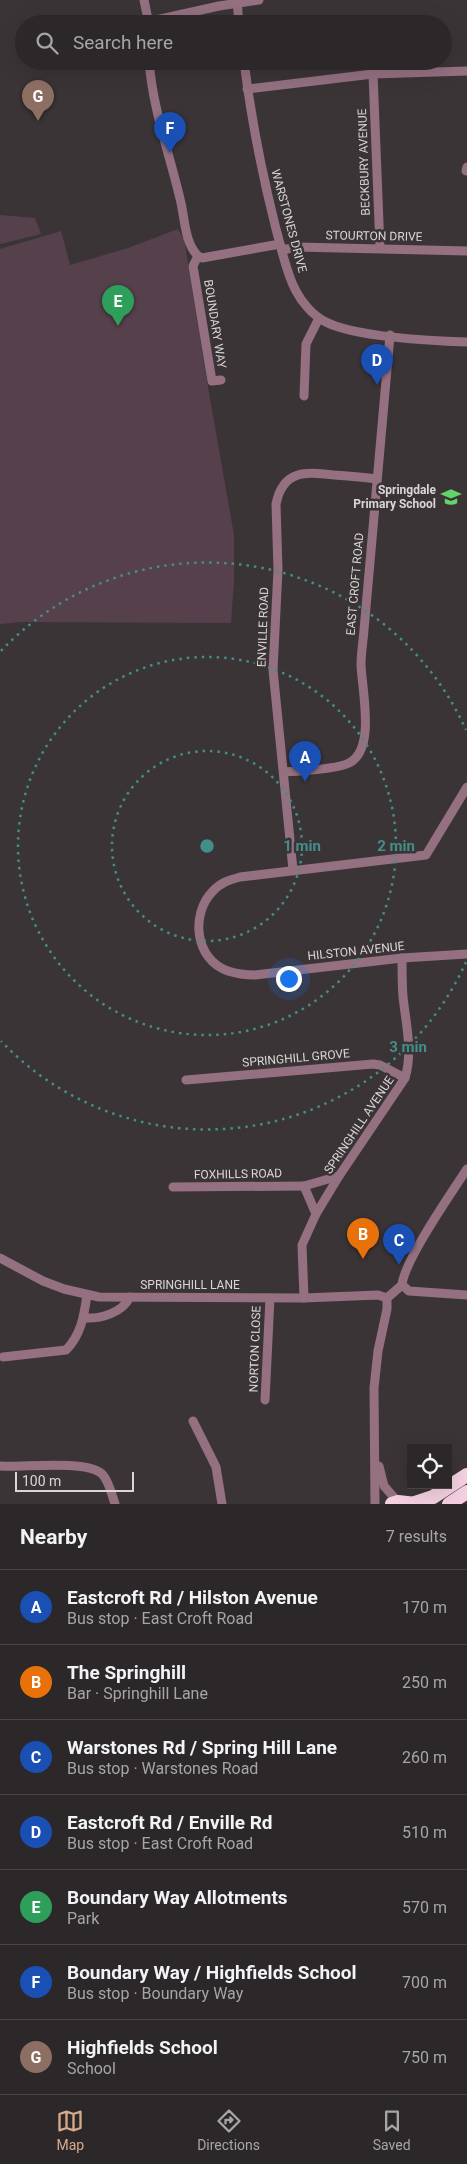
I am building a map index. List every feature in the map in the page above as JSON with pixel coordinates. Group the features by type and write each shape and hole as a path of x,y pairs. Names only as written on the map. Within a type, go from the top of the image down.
{"highway":[{"path":"395,1503 415,1504 433,1497 467,1475"},
{"path":"449,1504 467,1492"}],"street":[{"path":"144,0 148,15"},
{"path":"177,15 237,1 259,0"},
{"path":"237,1 239,15"},
{"path":"150,70 155,108 181,202 190,246 198,256"},
{"name":"WARSTONES DRIVE","path":"245,70 261,167 281,247 295,290 309,309 319,318 346,329 467,342"},
{"path":"247,90 373,74 467,71"},
{"name":"BECKBURY AVENUE","path":"373,74 380,248"},
{"path":"466,171 467,167"},
{"name":"STOURTON DRIVE","path":"198,256 202,258 281,247 467,251"},
{"name":"BOUNDARY WAY","path":"198,256 193,266 212,381 221,380"},
{"path":"304,396 306,344 319,318"},
{"name":"EAST CROFT ROAD","path":"284,772 350,763 360,752 363,744 365,725 361,664 390,335"},
{"name":"ENVILLE ROAD","path":"293,870 273,670 278,570 278,496 287,481 306,472 377,479"},
{"name":"HILSTON AVENUE","path":"467,787 430,852 421,856 240,876 228,880 212,892 202,908 198,926 202,947 207,956 226,971 255,975 402,958 467,954"},
{"name":"SPRINGHILL AVENUE","path":"304,1298 302,1245 316,1214 339,1176 405,1078 409,1053 403,996 402,958"},
{"name":"SPRINGHILL GROVE","path":"186,1080 373,1064 380,1065 405,1078"},
{"path":"375,1504 374,1388 378,1351 387,1309 387,1298 402,1286 404,1274 414,1254 467,1168"},
{"name":"FOXHILLS ROAD","path":"173,1187 304,1186 339,1176"},
{"path":"304,1186 316,1214"},
{"name":"SPRINGHILL LANE","path":"0,1258 43,1281 88,1295 304,1298 378,1295 387,1298"},
{"path":"402,1286 409,1291 467,1295"},
{"path":"2,1357 66,1350 75,1340 84,1318 88,1295"},
{"path":"84,1318 93,1318 113,1313 125,1307 130,1297"},
{"name":"NORTON CLOSE","path":"266,1400 270,1298"},
{"path":"206,1422 195,1424 216,1467 222,1504"},
{"path":"376,1456 384,1486 395,1503"},
{"path":"0,1466 66,1466 95,1470 106,1479 115,1504"}],"shaded area":[{"path":"0,215 35,218 41,234 0,244"},
{"path":"178,229 184,239 234,535 234,582 231,623 21,622 0,624 0,249 61,231 70,265 128,248"}],"place":[{"name":"Highfields School","path":"38,121"},
{"name":"Boundary Way / Highfields School","path":"170,153"},
{"name":"Boundary Way Allotments","path":"118,326"},
{"name":"Eastcroft Rd / Enville Rd","path":"377,385"},
{"name":"Springdale Primary School","path":"451,497"},
{"name":"Eastcroft Rd / Hilston Avenue","path":"305,782"},
{"name":"The Springhill","path":"363,1259"},
{"name":"Warstones Rd / Spring Hill Lane","path":"399,1265"}]}
